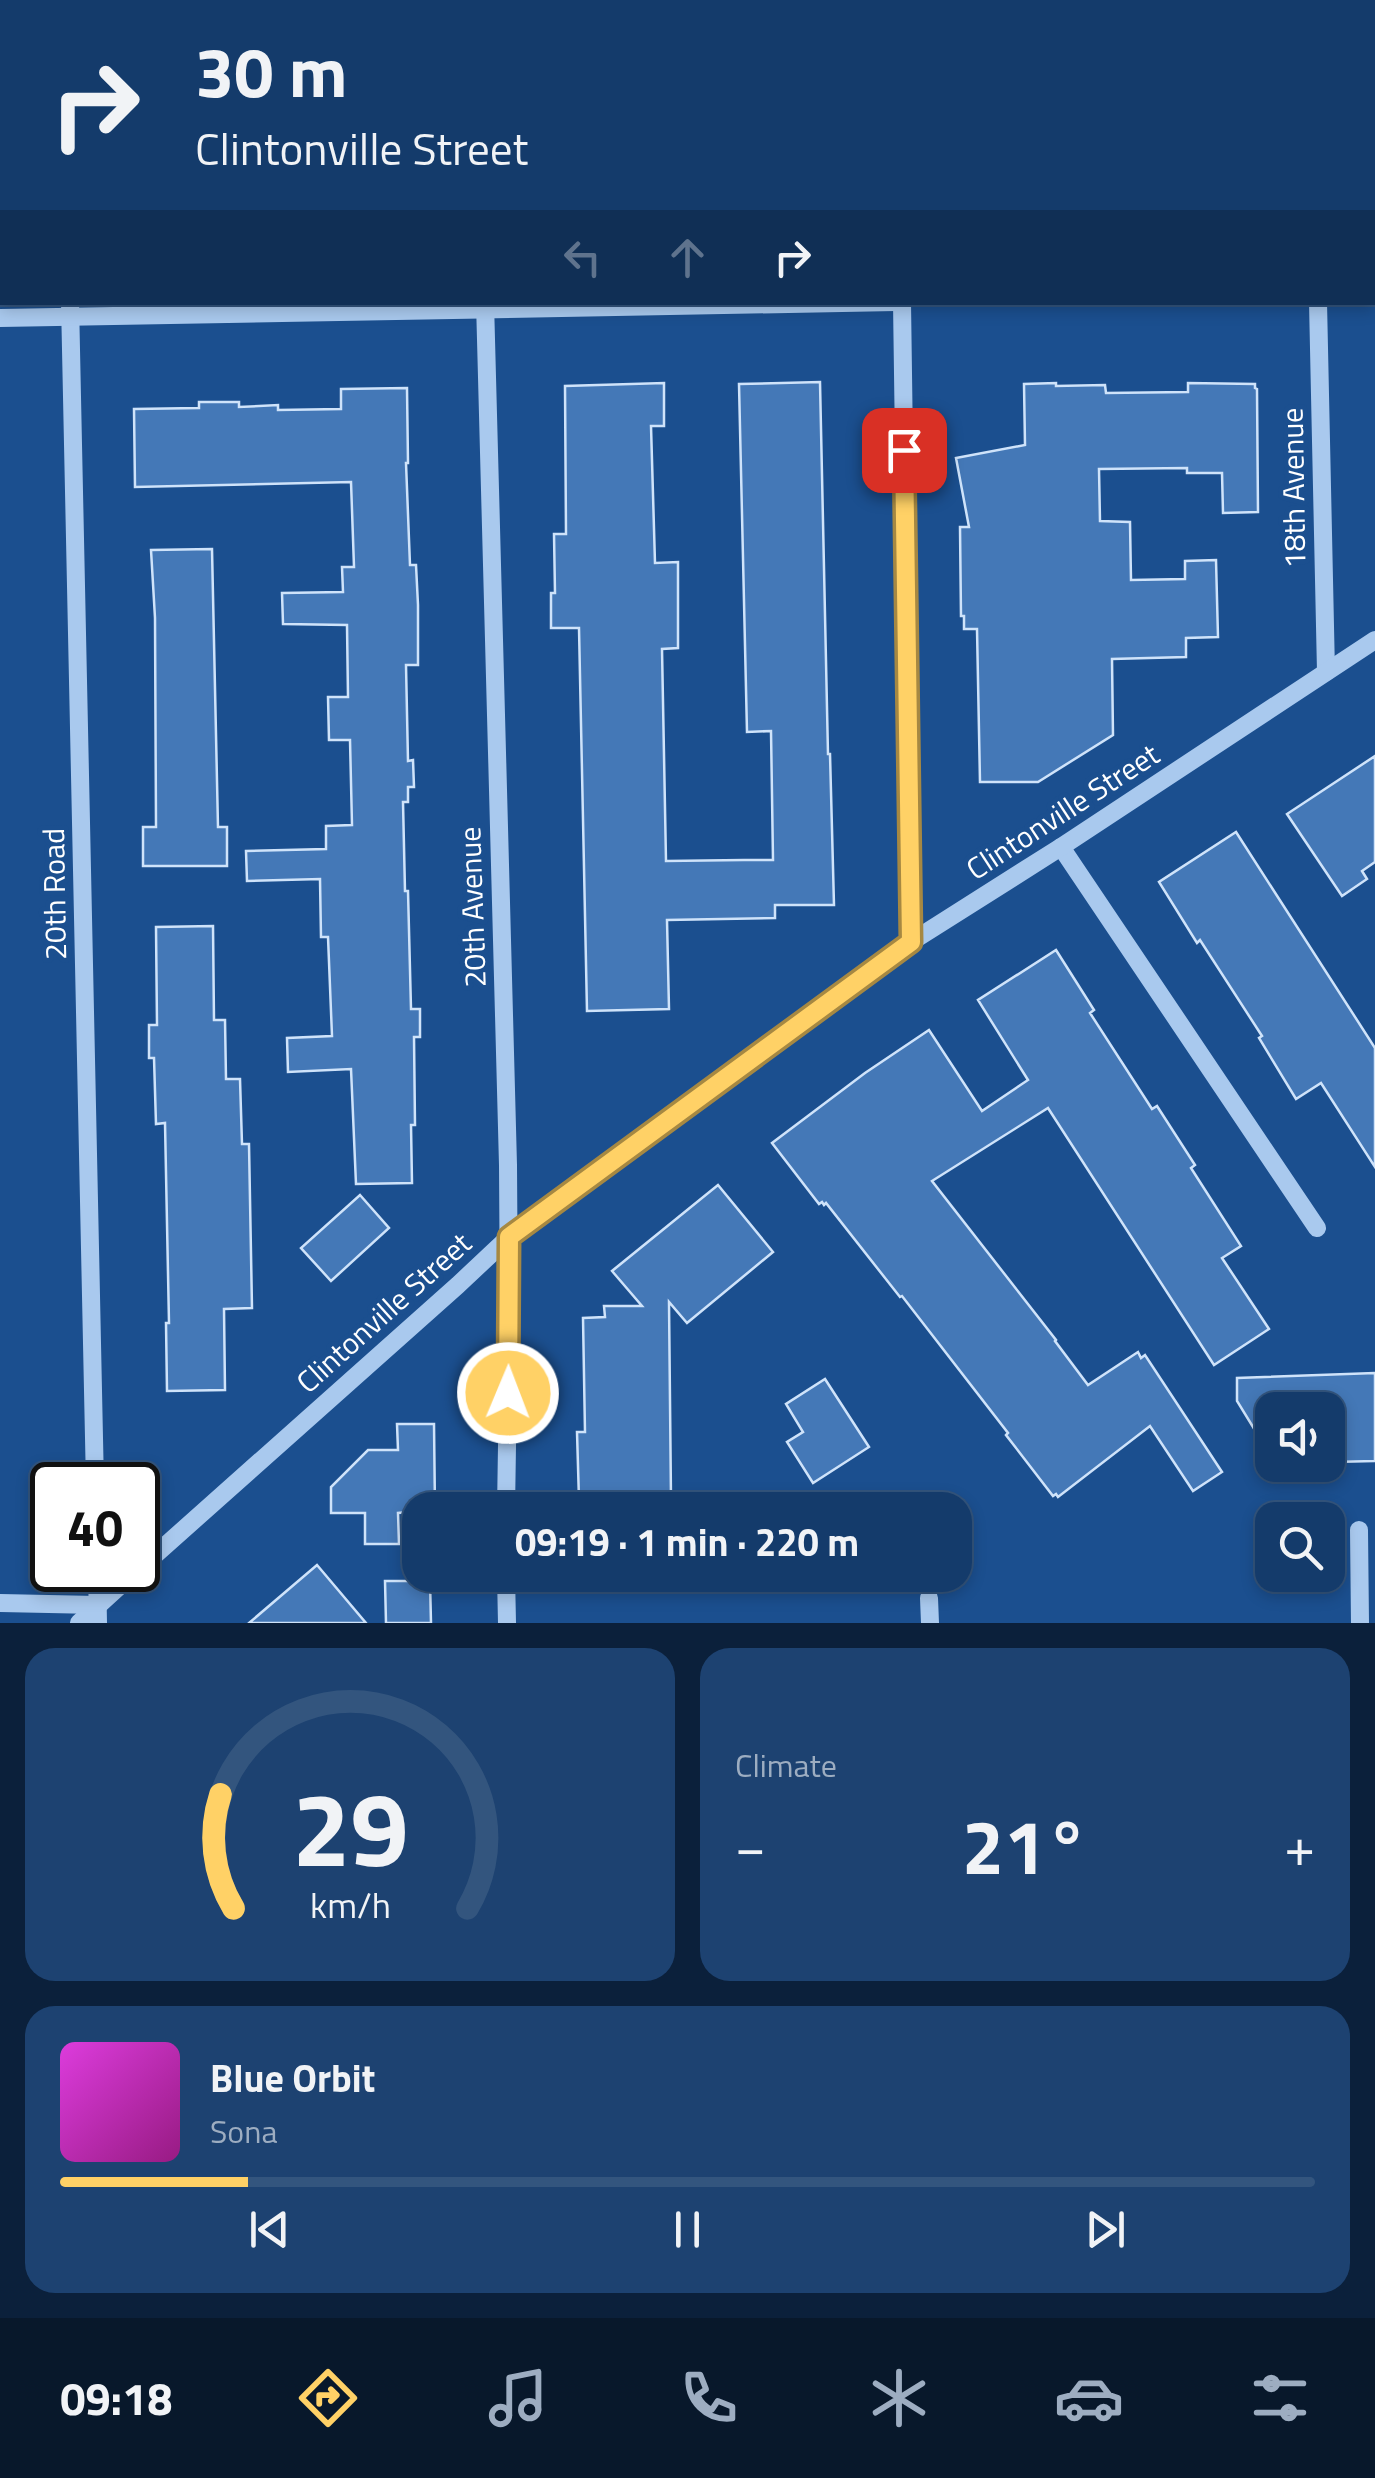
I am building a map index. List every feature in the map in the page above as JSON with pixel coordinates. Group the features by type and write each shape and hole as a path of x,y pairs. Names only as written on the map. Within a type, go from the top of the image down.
{"street":[{"path":"0,318 70,310 589,305"},
{"path":"899,305 911,942"},
{"name":"18th Avenue","path":"1318,305 1326,672"},
{"name":"20th Avenue","path":"486,306 509,1237 506,1492"},
{"name":"20th Road","path":"70,310 95,1462"},
{"name":"Clintonville Street","path":"160,1550 509,1237 911,942 1375,640"},
{"path":"1060,847 1318,1228"},
{"path":"1359,1530 1360,1623"},
{"name":"Clintonville Street","path":"79,1623 97,1614 117,1592"},
{"path":"506,1592 507,1623"},
{"path":"929,1598 930,1623"},
{"path":"0,1604 97,1614"}],"building":[{"path":"820,382 834,905 775,905 775,918 667,920 669,1009 587,1011 579,628 551,628 554,534 566,534 565,386 664,383 664,426 651,426 655,563 678,562 678,648 662,649 666,861 773,860 771,731 747,732 739,384"},
{"path":"1188,383 1255,384 1258,512 1223,513 1222,473 1187,473 1187,468 1099,469 1100,521 1130,522 1131,580 1185,579 1185,561 1216,560 1218,637 1186,638 1186,657 1112,659 1113,735 1038,782 980,782 977,629 964,629 961,616 960,527 969,527 956,458 1025,445 1024,384 1105,385 1106,393 1188,392"},
{"path":"407,388 410,565 416,565 418,605 418,665 406,665 408,761 413,760 414,787 408,787 408,802 403,802 411,1009 420,1009 420,1037 414,1037 412,1183 356,1184 351,1069 288,1072 287,1038 332,1036 328,937 321,937 320,879 247,881 246,851 326,849 326,826 352,825 350,740 329,740 328,697 348,697 347,625 283,624 282,593 343,592 342,567 354,567 351,482 135,487 134,409 199,408 199,402 239,402 239,407 278,405 278,410 341,409 341,389"},
{"path":"212,549 218,827 227,827 227,866 143,866 143,827 156,827 151,550"},
{"path":"1375,756 1375,862 1362,871 1367,879 1342,896 1287,814"},
{"path":"1236,832 1375,1048 1375,1167 1321,1083 1296,1099 1259,1038 1262,1036 1159,882"},
{"path":"213,926 214,1020 225,1020 226,1079 240,1079 242,1144 249,1144 252,1308 224,1309 225,1390 167,1391 165,1123 156,1124 154,1058 149,1058 149,1025 157,1025 156,927"},
{"path":"1056,950 1094,1010 1090,1013 1152,1109 1157,1106 1241,1246 1222,1258 1269,1329 1214,1365 1048,1108 932,1181 1088,1385 1138,1352 1141,1358 1145,1355 1222,1472 1193,1491 1150,1426 1058,1497 1053,1496 902,1296 826,1203 819,1204 772,1143 929,1030 982,1111 1028,1080 978,1000"},
{"path":"718,1185 773,1252 687,1323 669,1302 671,1492 579,1492 577,1432 585,1432 583,1318 605,1317 604,1306 642,1306 612,1271"},
{"path":"360,1195 389,1228 331,1281 301,1248"},
{"path":"1375,1373 1375,1461 1345,1462 1345,1392 1255,1392 1255,1430 1237,1401 1237,1378"},
{"path":"825,1379 869,1447 813,1483 787,1442 803,1432 786,1404"},
{"path":"397,1424 434,1424 435,1492 402,1492 399,1544 365,1544 365,1513 331,1513 331,1487 368,1450 398,1450"},
{"path":"317,1565 366,1623 249,1623"},
{"path":"385,1581 402,1581 402,1592 430,1592 431,1623 386,1623"}],"route":[{"path":"508,1393 509,1237 911,942 904,450"}]}
